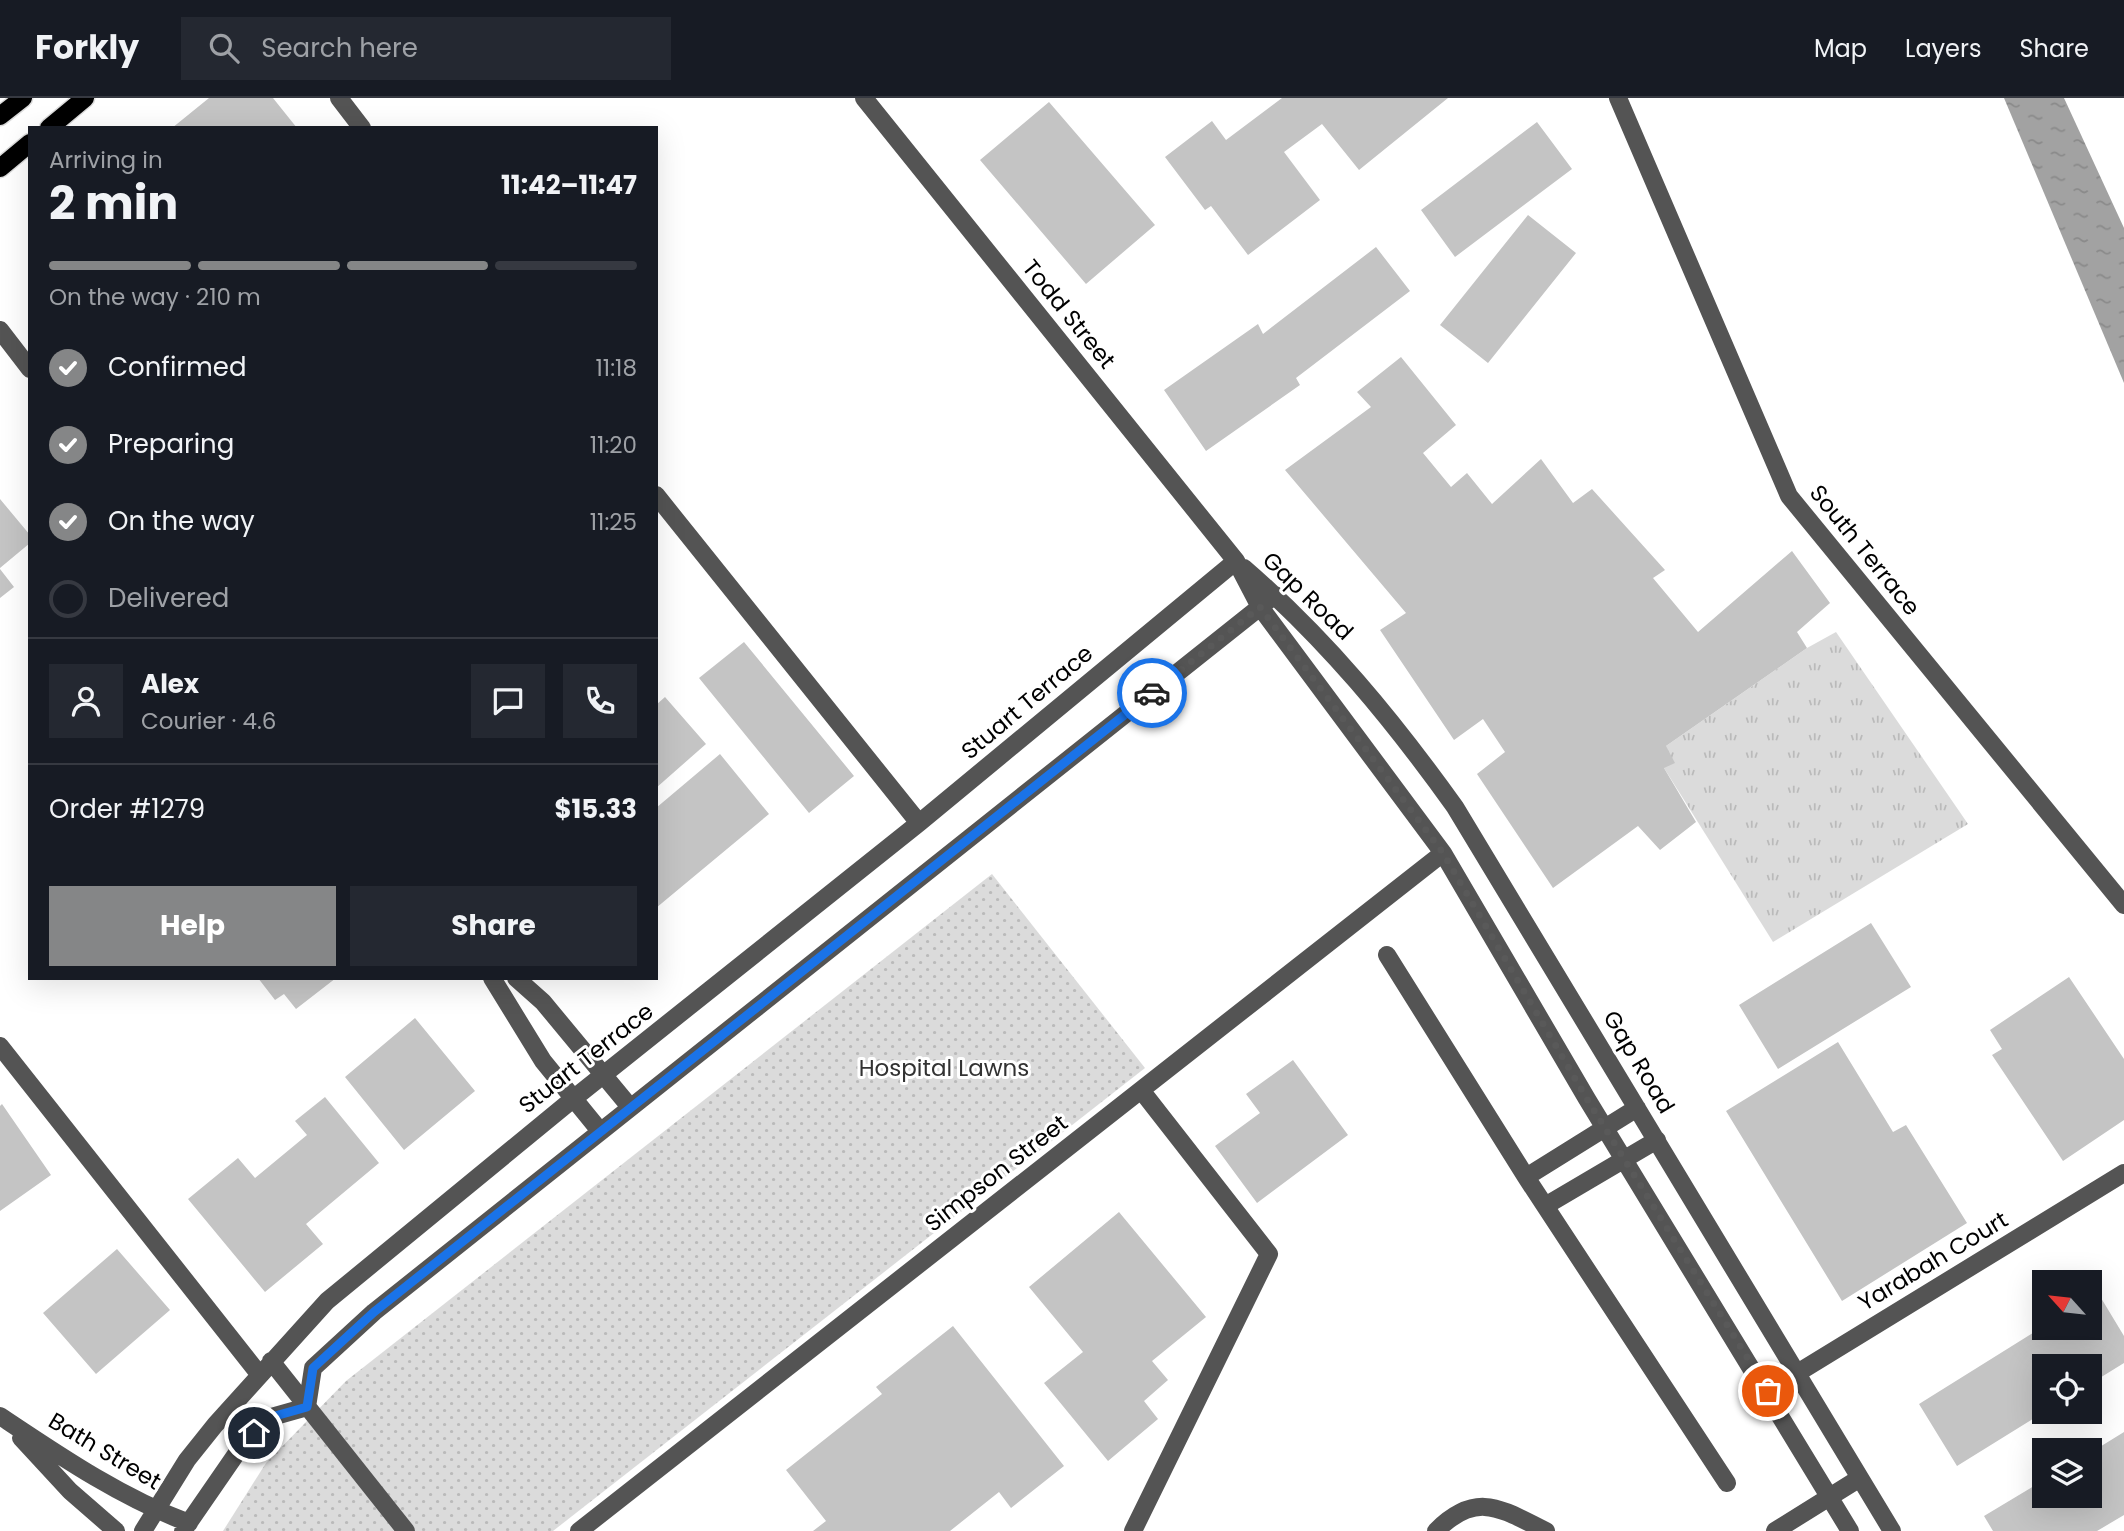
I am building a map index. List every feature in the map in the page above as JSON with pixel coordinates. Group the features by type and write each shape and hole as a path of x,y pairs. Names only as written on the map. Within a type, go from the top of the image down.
{"main road":[{"path":"0,116 23,98"},
{"path":"51,126 85,98"},
{"path":"0,168 28,145"}],"street":[{"path":"339,98 360,126"},
{"name":"Todd Street","path":"863,98 1236,561"},
{"name":"South Terrace","path":"1618,98 1789,496 2124,905"},
{"path":"0,330 28,366"},
{"path":"658,497 919,823"},
{"name":"Gap Road","path":"1236,561 1326,644 1378,705 1455,807 1892,1531"},
{"name":"Gap Road","path":"1236,561 1260,607 1443,853 1605,1128 1768,1391 1850,1531"},
{"name":"Stuart Terrace","path":"143,1531 187,1460 265,1367 327,1301 573,1099 919,823 1236,561"},
{"path":"307,1407 313,1368 340,1342 630,1107 1275,595"},
{"name":"Simpson Street","path":"579,1531 1443,853"},
{"path":"1387,955 1545,1206 1727,1483"},
{"path":"493,980 517,1023 600,1131"},
{"path":"518,980 543,1002 630,1107"},
{"path":"0,1046 265,1367 307,1407 406,1531"},
{"path":"1133,1531 1269,1254 1141,1090"},
{"path":"1527,1177 1637,1108"},
{"path":"1545,1206 1657,1140"},
{"name":"Yarabah Court","path":"1768,1391 2124,1173"},
{"path":"186,1527 241,1447 268,1418 307,1407"},
{"name":"Bath Street","path":"0,1416 83,1471 186,1527"},
{"name":"Bath Street","path":"0,1416 70,1491 116,1531"},
{"path":"1775,1531 1860,1478"},
{"path":"1436,1531 1449,1517 1467,1507 1486,1506 1507,1512 1546,1531"}],"green space":[{"path":"1836,632 1968,824 1773,942 1664,768 1666,746 1807,648"},
{"name":"Hospital Lawns","path":"992,874 1145,1068 553,1531 223,1531 266,1463 346,1381"}],"water":[{"path":"2004,98 2064,98 2124,228 2124,383"}],"building":[{"path":"209,98 273,98 295,126 174,126"},
{"path":"1282,98 1448,98 1359,170 1322,124 1284,152 1320,200 1248,255 1211,206 1205,210 1165,157 1212,121 1226,140"},
{"path":"1049,102 1155,225 1086,284 980,160"},
{"path":"1537,122 1572,169 1455,257 1421,210"},
{"path":"1528,215 1576,253 1488,363 1440,325"},
{"path":"1376,247 1410,291 1296,378 1300,385 1206,451 1164,390 1258,324 1263,334"},
{"path":"1401,357 1456,425 1423,453 1451,487 1467,473 1492,504 1541,459 1573,503 1592,489 1665,570 1653,578 1698,632 1792,551 1830,603 1797,632 1807,648 1666,746 1675,763 1664,768 1696,822 1660,850 1638,826 1553,888 1477,774 1505,752 1483,719 1454,740 1380,630 1406,613 1285,470 1371,407 1357,392"},
{"path":"0,499 28,533 28,545 0,568"},
{"path":"0,569 14,587 0,598"},
{"path":"744,642 854,776 809,813 699,678"},
{"path":"665,697 706,744 658,786 658,703"},
{"path":"720,754 769,814 658,906 658,806"},
{"path":"1871,923 1911,987 1778,1069 1739,1005"},
{"path":"2069,977 2124,1059 2124,1120 2063,1161 1992,1055 2002,1049 1990,1030"},
{"path":"260,980 333,980 296,1009 284,994 275,1000"},
{"path":"415,1018 475,1091 404,1150 345,1077"},
{"path":"1838,1042 1893,1132 1906,1125 1967,1223 1842,1301 1726,1111"},
{"path":"1293,1060 1348,1135 1257,1203 1215,1146 1260,1113 1246,1094"},
{"path":"325,1097 379,1163 306,1224 323,1244 265,1292 188,1199 238,1158 255,1178 307,1135 295,1121"},
{"path":"2,1104 51,1175 0,1211 0,1106"},
{"path":"1119,1212 1206,1317 1152,1361 1168,1380 1144,1401 1158,1419 1108,1461 1044,1383 1083,1352 1029,1287"},
{"path":"117,1249 170,1310 96,1374 43,1313"},
{"path":"2102,1300 2124,1336 2124,1363 2102,1377 2102,1354 2032,1354 2032,1419 1957,1466 1919,1404 2032,1333 2032,1340 2102,1340"},
{"path":"953,1326 1064,1466 1011,1508 999,1492 950,1531 813,1531 826,1521 786,1470 882,1394 876,1387"},
{"path":"2124,1432 2124,1515 2097,1531 1993,1531 1984,1516 2032,1487 2032,1508 2102,1508 2102,1446"}],"way so far":[{"path":"1152,693 1260,607 1443,853 1587,1099 1768,1391"}],"route":[{"path":"254,1433 268,1418 307,1407 313,1368 374,1312 1152,693"}]}
